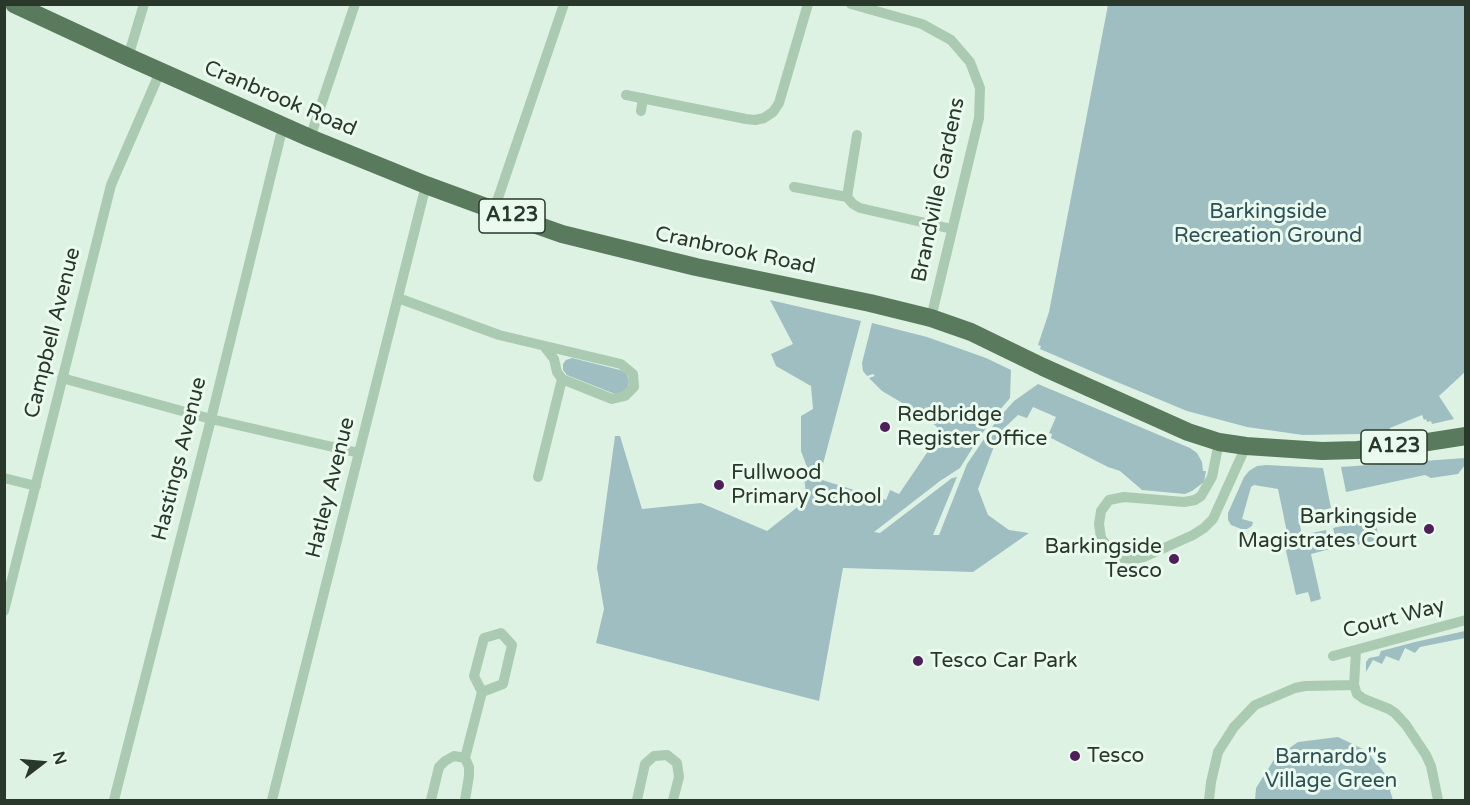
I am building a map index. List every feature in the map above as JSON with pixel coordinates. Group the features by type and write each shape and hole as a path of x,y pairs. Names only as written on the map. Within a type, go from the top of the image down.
{"main road":[{"name":"Cranbrook Road","path":"14,4 310,138 494,210 562,234 696,267 931,318 971,332 1188,432 1220,442 1308,451 1356,450 1466,436"}],"street":[{"path":"128,57 144,4"},
{"path":"310,138 355,4"},
{"path":"494,210 564,4"},
{"path":"626,95 746,119 764,118 778,103 808,4"},
{"name":"Brandville Gardens","path":"851,4 922,24 951,40 970,62 980,88 979,118 931,318"},
{"name":"Campbell Avenue","path":"4,610 111,185 160,72"},
{"path":"641,111 643,98"},
{"name":"Hastings Avenue","path":"114,801 283,126"},
{"path":"847,197 857,135"},
{"name":"Hatley Avenue","path":"272,801 426,185"},
{"path":"794,187 847,197 860,208 952,229"},
{"path":"398,298 499,334 621,364 633,374 634,387 626,396 612,399 562,379 557,372 554,359 544,346"},
{"path":"62,378 211,419 359,453"},
{"path":"538,477 562,379"},
{"path":"1220,442 1212,477 1201,496 1195,500 1184,502 1124,496 1109,500 1101,511 1099,524 1101,538 1113,554 1133,559 1144,557 1204,528 1213,519 1246,446"},
{"path":"4,477 36,486"},
{"name":"Court Way","path":"1333,656 1466,620"},
{"path":"465,801 470,776 465,758 482,692 474,676 484,638 501,633 512,645 502,684 482,692"},
{"path":"1356,651 1354,685 1356,694 1395,713 1406,725 1431,766 1438,801"},
{"path":"1209,801 1218,752 1234,727 1255,705 1295,688 1354,685"},
{"path":"637,801 645,764 654,756 667,755 677,763 679,777 674,801"},
{"path":"431,801 439,767 444,761 454,756 465,758"}],"green space":[{"name":"Barkingside Recreation Ground","path":"1108,5 1465,5 1465,372 1439,396 1454,419 1432,424 1431,421 1424,420 1422,415 1390,428 1390,431 1361,434 1303,435 1247,427 1187,411 1040,349 1041,346 1038,345 1049,312"},
{"path":"770,300 861,321 819,479 886,500 890,490 899,494 937,438 937,427 923,415 926,406 921,414 882,391 869,378 875,376 873,374 867,376 863,371 862,363 872,323 927,337 986,358 1011,370 1010,398 977,441 977,435 975,436 975,444 960,468 874,532 880,533 952,478 957,477 933,535 939,535 967,464 997,420 1014,401 1038,384 1190,448 1197,453 1202,462 1203,471 1206,471 1204,482 1185,494 1142,490 1120,471 1051,438 1052,434 1049,433 1056,417 1033,407 1027,418 1018,415 999,433 978,489 988,515 1009,530 1029,533 973,572 843,568 819,701 596,643 604,609 597,568 615,436 620,436 642,509 701,503 767,531 807,502 804,477 811,478 801,451 801,416 813,409 811,386 776,366 771,354 793,344"},
{"path":"572,358 625,372 629,382 628,387 625,391 615,394 567,375 563,370 563,364"},
{"path":"1465,458 1465,465 1458,474 1431,478 1425,475 1346,492 1341,467"},
{"path":"1257,466 1323,468 1331,508 1298,516 1302,535 1326,530 1330,549 1311,554 1321,599 1311,602 1308,592 1296,595 1286,551 1289,542 1278,489 1254,485 1251,487 1242,519 1253,522 1252,526 1241,529 1231,525 1228,520 1228,513 1244,477"},
{"path":"1375,519 1379,540 1338,549 1333,528"},
{"path":"1465,631 1465,638 1420,647 1415,653 1405,648 1399,661 1386,656 1382,664 1373,660 1366,672 1366,662 1369,658 1379,656 1381,651"},
{"name":"Barnardo''s Village Green","path":"1338,737 1367,751 1385,774 1393,800 1255,800 1256,788 1275,758 1298,742"}],"place":[{"name":"Redbridge Register Office","path":"885,427"},
{"name":"Fullwood Primary School","path":"719,485"},
{"name":"Barkingside Magistrates Court","path":"1429,529"},
{"name":"Barkingside Tesco","path":"1174,559"},
{"name":"Tesco Car Park","path":"918,661"},
{"name":"Tesco","path":"1075,756"}]}
